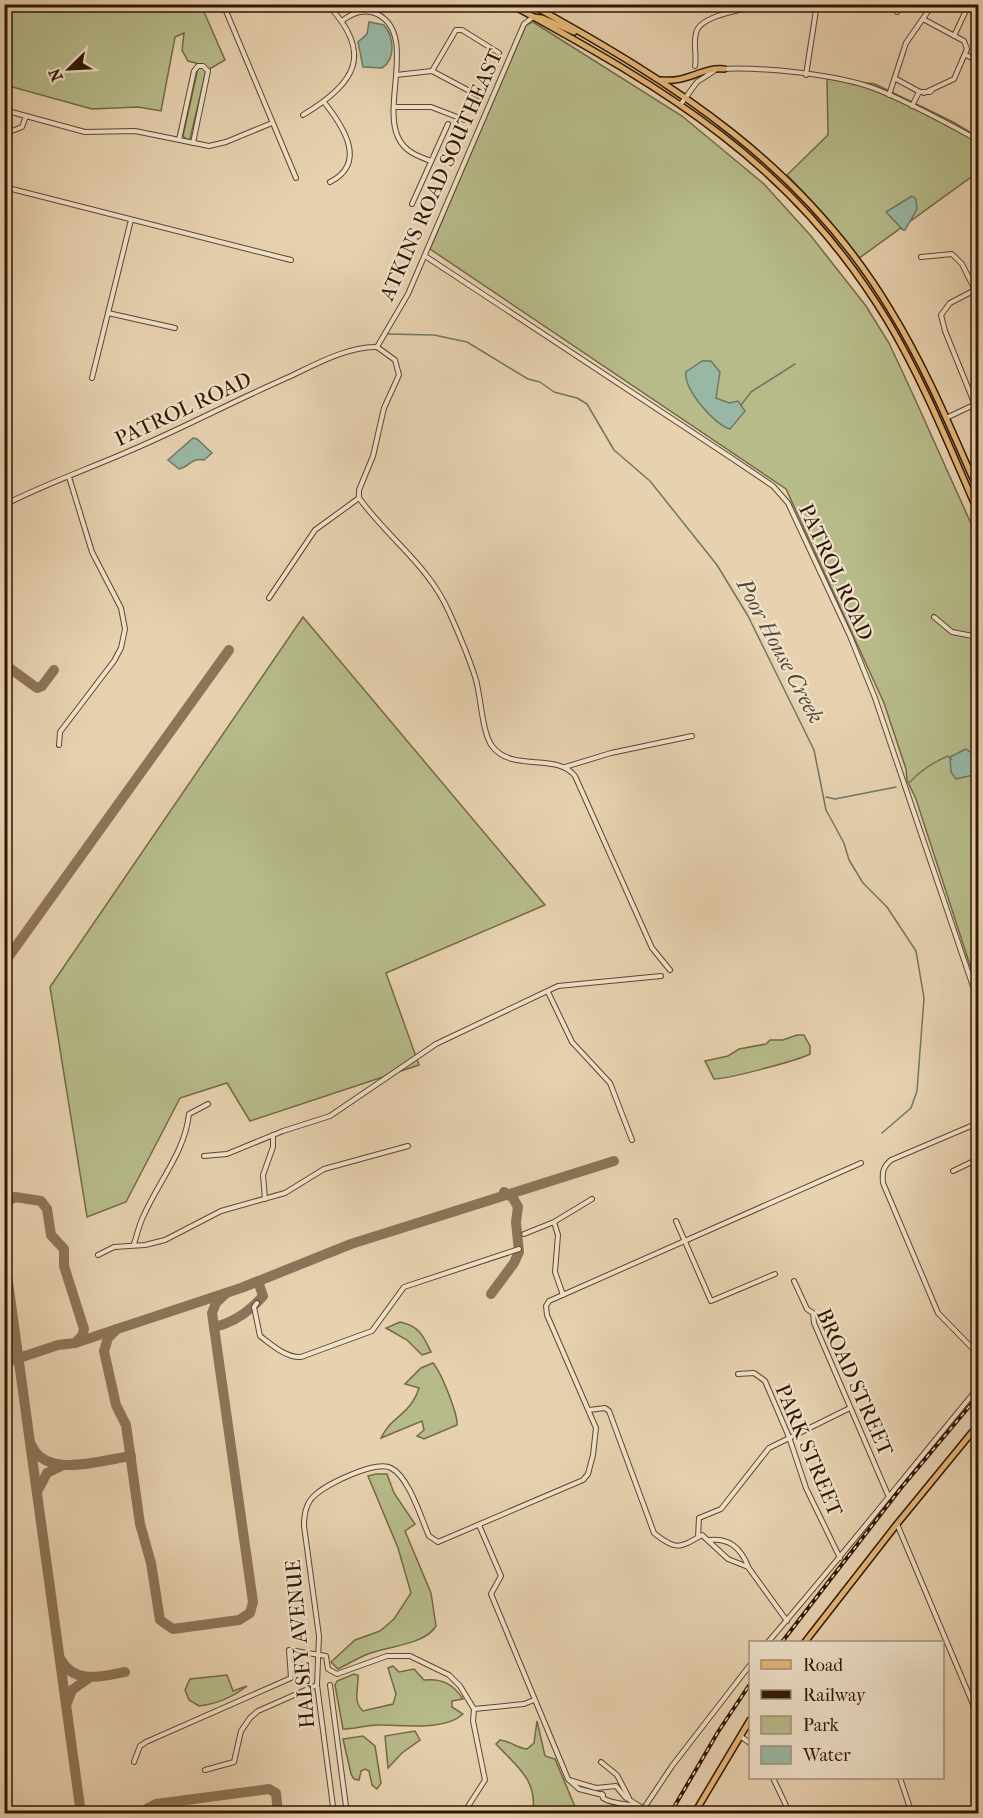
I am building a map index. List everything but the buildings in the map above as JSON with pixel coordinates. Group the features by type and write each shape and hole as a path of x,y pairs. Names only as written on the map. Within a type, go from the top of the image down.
{"main road":[{"path":"510,4 681,104 765,171 808,214 848,263 906,354 978,512"},
{"path":"530,4 686,97 762,156 813,206 837,235 891,310 920,362 978,490"},
{"path":"533,17 540,16 566,30 582,34"},
{"path":"660,80 681,81 712,69 724,69"},
{"path":"806,1641 978,1425"},
{"path":"694,1814 749,1722"}],"street":[{"path":"223,4 296,178"},
{"path":"303,115 324,102 344,85 355,64 354,44 342,21 327,4"},
{"path":"371,12 374,4"},
{"path":"695,66 695,36 702,23 712,18 767,4"},
{"path":"806,75 817,4"},
{"path":"895,4 897,12"},
{"path":"889,95 906,44 933,4"},
{"path":"954,36 969,4"},
{"path":"342,21 355,13 371,12 384,18 392,30 397,49 395,127 402,144 415,155 430,161"},
{"name":"ATKINS ROAD SOUTHEAST","path":"377,347 408,294 524,24 533,17"},
{"path":"912,106 922,92 954,79 966,55 966,44 923,19"},
{"path":"432,71 456,30 462,30 499,53"},
{"path":"966,55 978,61"},
{"path":"179,140 194,71 198,66 203,66 208,71 193,143"},
{"path":"681,104 699,80 724,69 806,75 860,83 912,106 978,140"},
{"path":"396,75 432,71 481,97"},
{"path":"896,79 922,92"},
{"path":"324,102 345,137 350,158 348,168 330,182"},
{"path":"394,107 431,107 465,120"},
{"path":"4,110 85,132 135,131 193,143 220,144 272,123"},
{"path":"4,134 22,126 26,116"},
{"path":"412,204 448,124"},
{"path":"4,188 291,260"},
{"path":"92,378 131,220"},
{"path":"921,257 952,254 962,264 978,296"},
{"name":"PATROL ROAD","path":"424,256 730,457 773,486 782,496 800,526 867,676 978,1001"},
{"path":"946,418 977,404 945,331 941,315 950,303 975,290"},
{"path":"108,313 175,328"},
{"path":"377,347 395,360 399,375 384,408 373,456 359,490 359,498 427,572 437,588 473,672 491,744 496,750 512,758 564,767 611,753 692,736"},
{"name":"PATROL ROAD","path":"4,505 44,484 69,477 134,449 310,367 354,351 377,347"},
{"path":"59,746 60,732 118,655 125,629 121,608 92,552 69,477"},
{"path":"269,598 315,530 359,498"},
{"path":"934,617 952,632 978,636"},
{"path":"564,767 577,780 651,948 670,970"},
{"path":"204,1156 227,1154 273,1135 330,1116 436,1044 564,984 661,976"},
{"path":"548,992 572,1042 610,1083 632,1140"},
{"path":"134,1244 143,1216 164,1182 186,1132 189,1114 208,1104"},
{"path":"978,1123 891,1160 883,1169 882,1175 883,1183 938,1313 978,1354"},
{"path":"265,1199 263,1175 273,1147 273,1135"},
{"path":"98,1255 114,1247 145,1245 165,1240 221,1211 285,1193 333,1166 408,1146"},
{"path":"953,1172 978,1159"},
{"path":"554,1222 558,1235 555,1272 563,1295 755,1212 861,1163"},
{"path":"524,1234 554,1222 592,1199"},
{"path":"676,1221 683,1242 711,1301 775,1274"},
{"path":"257,1303 254,1307 260,1336 284,1353 294,1358 300,1357 372,1331 404,1287 519,1249"},
{"name":"BROAD STREET","path":"794,1281 807,1309 813,1313 814,1323 888,1495"},
{"name":"HALSEY AVENUE","path":"334,1814 317,1685 319,1636 304,1526 306,1511 315,1495 373,1466 386,1466 404,1479 432,1540 443,1540 583,1480 588,1474 596,1428 547,1316 546,1306 549,1300 563,1295"},
{"name":"PARK STREET","path":"738,1374 746,1372 762,1377 789,1437 806,1488 840,1558"},
{"path":"769,1641 840,1558 888,1495 978,1388"},
{"path":"589,1410 605,1408 609,1411 654,1533 668,1544 686,1546 702,1535 728,1559 748,1567"},
{"path":"698,1538 699,1518 721,1509 763,1454 789,1437 851,1408"},
{"path":"897,1524 978,1716"},
{"path":"479,1525 501,1576 491,1594 568,1779 579,1789 603,1795"},
{"path":"707,1540 721,1539 734,1545 787,1621"},
{"path":"134,1762 140,1746 146,1742 291,1678 289,1650 326,1656 328,1669 338,1674 387,1656 410,1656 448,1675 460,1686 474,1709 473,1721 485,1780 466,1808 467,1814"},
{"path":"640,1814 749,1666"},
{"path":"206,1770 234,1762 241,1731 258,1712 317,1685"},
{"path":"330,1685 347,1814"},
{"path":"474,1709 524,1704 534,1700"},
{"path":"740,1736 749,1742"},
{"path":"602,1762 616,1775 630,1799"},
{"path":"568,1779 596,1788 612,1785 651,1814"},
{"path":"773,1779 790,1814"},
{"path":"900,1779 912,1814"},
{"path":"604,1788 603,1795 606,1801 643,1809"},
{"path":"616,1802 621,1792"}],"green space":[{"path":"5,5 201,5 225,60 206,71 190,139 187,140 183,136 198,68 196,63 188,61 182,50 184,33 175,37 161,111 138,107 92,109 5,85"},
{"path":"533,22 682,116 764,184 811,236 866,306 889,343 915,399 978,539 978,990 916,799 907,780 906,769 884,703 786,489 430,249 526,25"},
{"path":"827,78 875,84 953,122 978,137 978,172 858,259 820,210 787,175 828,135"},
{"path":"303,617 545,905 386,973 419,1065 250,1121 227,1083 180,1098 126,1202 87,1217 50,987"},
{"path":"804,1035 810,1046 810,1054 777,1065 714,1079 705,1061 728,1056 739,1049 766,1044 770,1040 783,1040"},
{"path":"400,1322 420,1332 431,1352 422,1355 407,1340 386,1328"},
{"path":"433,1363 448,1393 457,1425 424,1439 417,1436 424,1430 422,1421 381,1438 390,1425 411,1405 419,1388 405,1384 421,1368"},
{"path":"387,1474 394,1493 415,1524 405,1531 431,1593 436,1626 431,1632 415,1641 376,1651 338,1669 331,1662 355,1640 380,1631 394,1619 411,1593 398,1548 368,1476"},
{"path":"393,1666 399,1672 414,1669 424,1680 442,1681 451,1686 463,1699 452,1701 452,1707 463,1714 446,1723 435,1725 376,1725 343,1729 335,1685 337,1681 354,1674 358,1675 357,1699 363,1711 393,1704 396,1694 388,1668"},
{"path":"227,1675 233,1691 247,1686 230,1697 212,1704 199,1706 189,1700 185,1690 190,1679"},
{"path":"537,1721 545,1756 555,1759 576,1809 588,1813 533,1813 532,1791 529,1783 518,1767 496,1744 500,1740 527,1749 534,1743"},
{"path":"415,1731 420,1740 402,1753 388,1768 385,1736"},
{"path":"363,1736 375,1746 381,1783 377,1789 372,1785 369,1771 365,1769 361,1771 359,1780 354,1779 351,1774 343,1739"}],"water":[{"path":"369,22 384,25 390,36 392,48 390,59 382,68 363,67 358,42 367,34"},
{"path":"912,196 916,199 917,209 903,230 886,212"},
{"path":"702,361 711,361 720,372 716,398 729,403 738,401 745,411 730,429 708,414 689,387 686,372"},
{"path":"193,438 212,453 204,460 193,461 179,469 168,460"},
{"path":"966,749 978,758 978,774 956,779 951,772 950,757"}],"waterway":[{"name":"Poor House Creek","path":"387,334 434,335 467,342 528,379 540,382 554,392 577,398 587,404 614,450 650,481 717,565 748,616 814,750 826,810 844,843 849,860 863,883 887,907 916,951 924,998 917,1091 911,1108 882,1133"},
{"path":"741,405 751,392 795,364"},
{"path":"910,782 938,761 948,756 952,760"},
{"path":"826,797 835,799 896,787"}],"taxiway":[{"path":"4,963 229,650"},
{"path":"4,664 37,688 42,686 54,670"},
{"path":"75,1343 241,1288 351,1244 614,1161"},
{"path":"491,1294 514,1263 519,1252 516,1222 518,1207 513,1198 504,1192"},
{"path":"4,1203 15,1197 41,1201 47,1209 51,1235 64,1249 64,1266 84,1329 82,1336 75,1343 58,1345 4,1363"},
{"path":"4,1253 81,1814"},
{"path":"214,1327 247,1311 263,1296 258,1281"},
{"path":"117,1329 108,1338 104,1351 116,1405 126,1425 140,1524 151,1563 160,1620 173,1629 239,1620 250,1613 253,1602 212,1313 216,1303 226,1293"},
{"path":"32,1446 39,1456 62,1465 76,1465 131,1456"},
{"path":"38,1490 47,1473 61,1466"},
{"path":"61,1660 67,1668 81,1676 98,1677 125,1672"},
{"path":"67,1703 72,1690 89,1678"},
{"path":"156,1814 148,1808 156,1804 269,1789 276,1793 278,1814"}],"railway":[{"path":"783,1641 901,1488 978,1396"},
{"path":"670,1814 718,1732 749,1686"}]}
